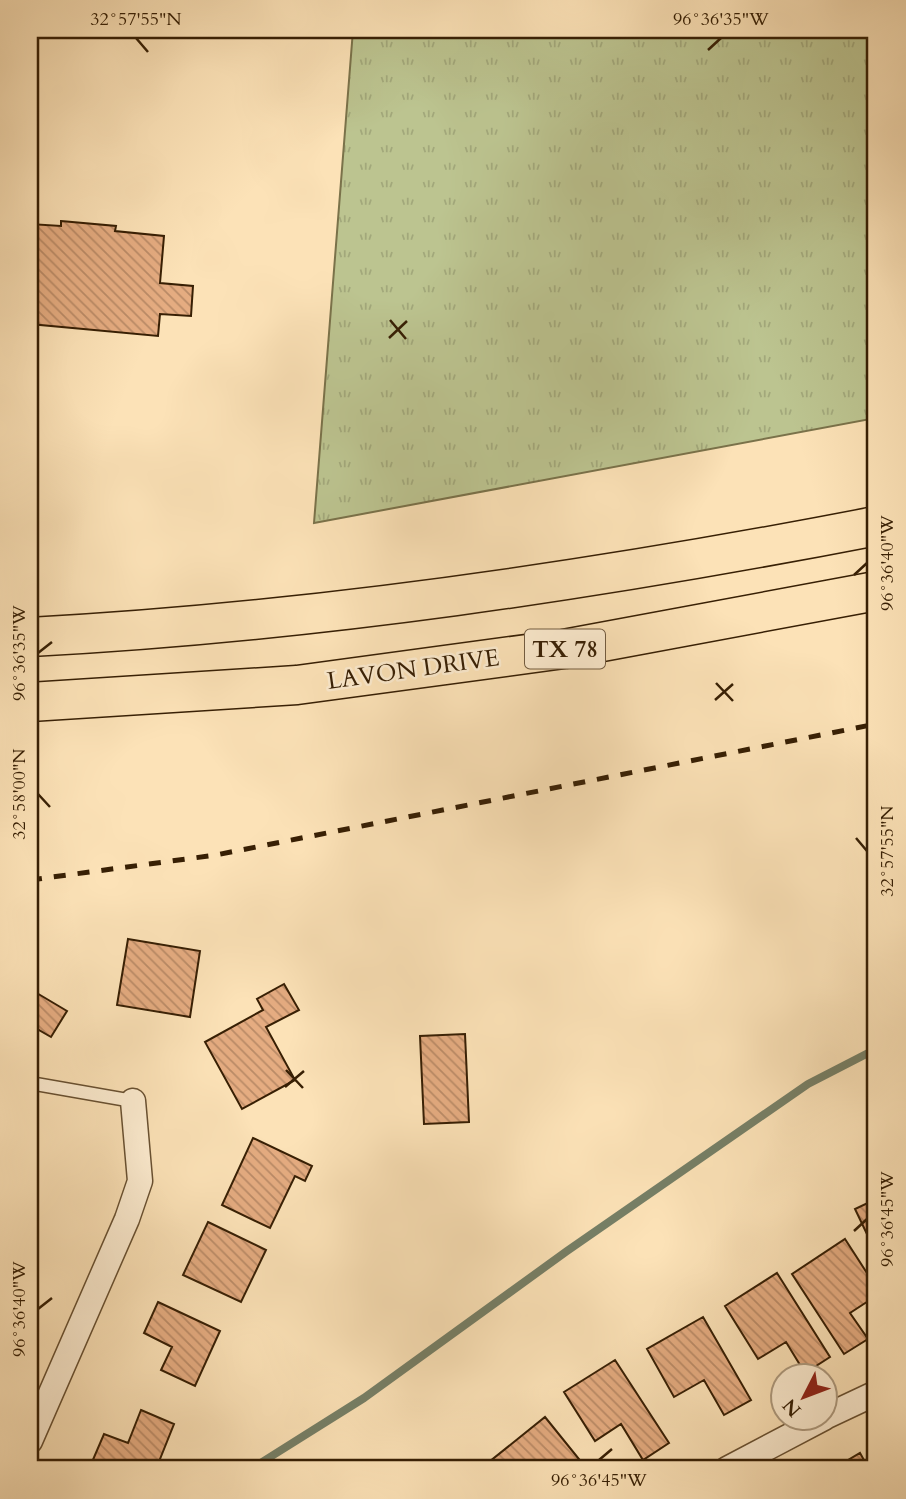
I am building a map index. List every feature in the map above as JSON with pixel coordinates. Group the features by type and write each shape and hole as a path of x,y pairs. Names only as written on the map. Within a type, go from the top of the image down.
{"main road":[{"path":"30,637 203,625 333,612 563,580 876,526"},
{"name":"LAVON DRIVE","path":"30,702 298,685 564,649 876,591"}],"street":[{"path":"30,1441 127,1219 139,1181 133,1101"},
{"path":"839,1411 876,1393"},
{"path":"727,1469 798,1432"}],"lane":[{"path":"30,1083 133,1101"}],"green space":[{"path":"353,30 876,30 876,418 314,523"}],"building":[{"path":"61,221 116,226 115,231 164,236 160,283 193,286 191,316 160,314 158,336 30,324 30,224 61,226"},
{"path":"128,939 200,951 190,1017 117,1005"},
{"path":"284,984 299,1010 266,1027 295,1080 242,1109 205,1042 263,1010 257,999"},
{"path":"30,989 67,1011 51,1037 37,1029 30,1043"},
{"path":"465,1034 469,1122 424,1124 420,1036"},
{"path":"253,1138 312,1166 305,1181 295,1176 270,1228 222,1205"},
{"path":"874,1200 876,1203 876,1253 855,1209"},
{"path":"208,1222 266,1250 241,1302 183,1275"},
{"path":"845,1239 876,1287 876,1296 850,1313 868,1339 844,1354 792,1274"},
{"path":"777,1273 830,1357 822,1362 798,1362 786,1342 758,1359 725,1306"},
{"path":"158,1302 220,1331 195,1386 161,1370 172,1347 144,1333"},
{"path":"703,1317 751,1400 724,1415 704,1380 674,1397 647,1349"},
{"path":"615,1360 669,1443 643,1460 621,1424 595,1441 564,1392"},
{"path":"141,1410 174,1424 156,1469 109,1469 92,1462 104,1434 128,1443"},
{"path":"545,1417 587,1469 495,1469 489,1462"},
{"path":"860,1453 869,1469 833,1469"}],"waterway":[{"path":"251,1469 364,1398 567,1251 808,1084 876,1049"}],"railway":[{"path":"30,880 216,855 876,724"}]}
